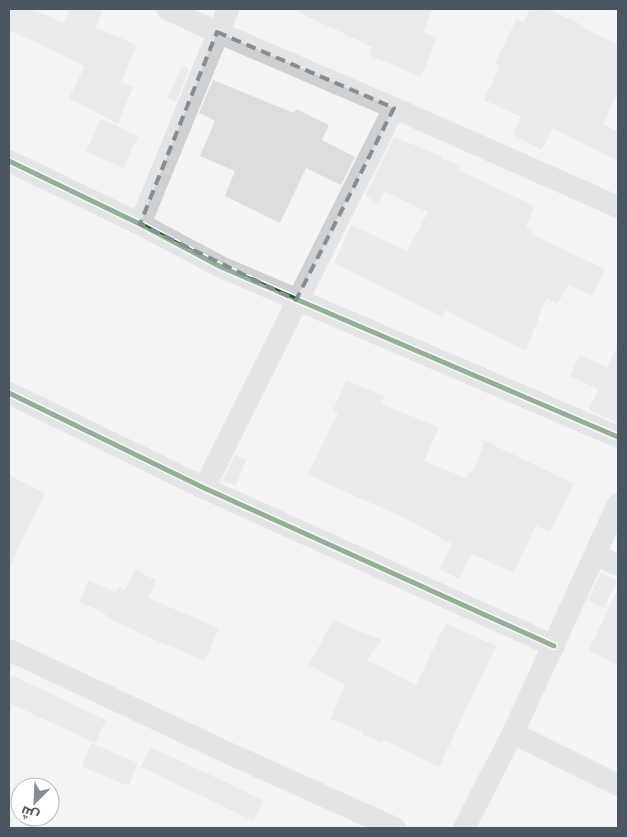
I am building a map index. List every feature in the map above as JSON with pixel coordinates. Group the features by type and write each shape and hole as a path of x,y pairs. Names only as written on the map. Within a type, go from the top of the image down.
{"street":[{"path":"167,9 618,207"},
{"path":"140,224 228,9"},
{"path":"204,488 296,300 394,108"},
{"path":"12,169 140,224 221,267 618,437"},
{"path":"9,393 204,488 554,646"},
{"path":"464,828 513,733 618,504"},
{"path":"595,555 618,565"},
{"path":"9,650 228,754 396,828"},
{"path":"513,733 618,785"}],"highlighted area":[{"path":"217,32 394,108 296,300 140,224"}],"building":[{"path":"9,9 33,9 64,23 69,9 103,9 96,28 137,45 121,82 133,87 118,124 69,98 85,66 9,30"},
{"path":"292,9 433,9 423,32 437,38 421,77 369,55 372,47"},
{"path":"530,9 548,9 618,44 618,92 603,125 618,131 618,161 553,128 542,150 512,134 521,117 484,100 500,66 495,63 517,18 523,23"},
{"path":"182,66 189,69 176,102 167,98"},
{"path":"213,80 294,113 296,109 329,125 322,140 355,157 341,185 306,168 280,223 225,196 235,171 200,156 215,121 199,113"},
{"path":"101,119 138,136 123,168 86,151"},
{"path":"394,137 442,156 441,158 460,165 458,170 535,206 526,226 533,230 531,234 605,269 592,296 569,285 557,304 546,298 526,351 445,310 442,317 334,263 351,225 407,251 428,212 384,191 379,204 365,196"},
{"path":"618,344 618,423 589,410 598,389 570,376 580,355 607,368"},
{"path":"346,380 384,396 381,404 439,427 424,461 466,478 469,472 472,473 485,441 574,484 550,532 536,526 513,573 472,554 459,579 440,569 452,544 401,516 308,474 338,413 333,411"},
{"path":"235,455 246,460 236,486 222,481"},
{"path":"9,475 45,493 9,568"},
{"path":"135,570 156,580 148,598 219,628 205,661 146,636 80,602 88,580 116,592 119,587 125,590"},
{"path":"601,573 617,581 604,608 588,600"},
{"path":"618,589 618,666 589,650"},
{"path":"333,620 382,640 367,660 416,685 446,623 496,646 439,767 383,739 381,743 362,734 363,732 331,719 345,685 309,665"},
{"path":"9,674 106,720 95,743 9,703"},
{"path":"91,743 138,763 129,786 82,767"},
{"path":"151,747 263,800 254,821 141,767"}],"cycle path":[{"path":"9,161 140,224 221,267 618,437"},
{"path":"9,393 204,488 554,646"}]}
